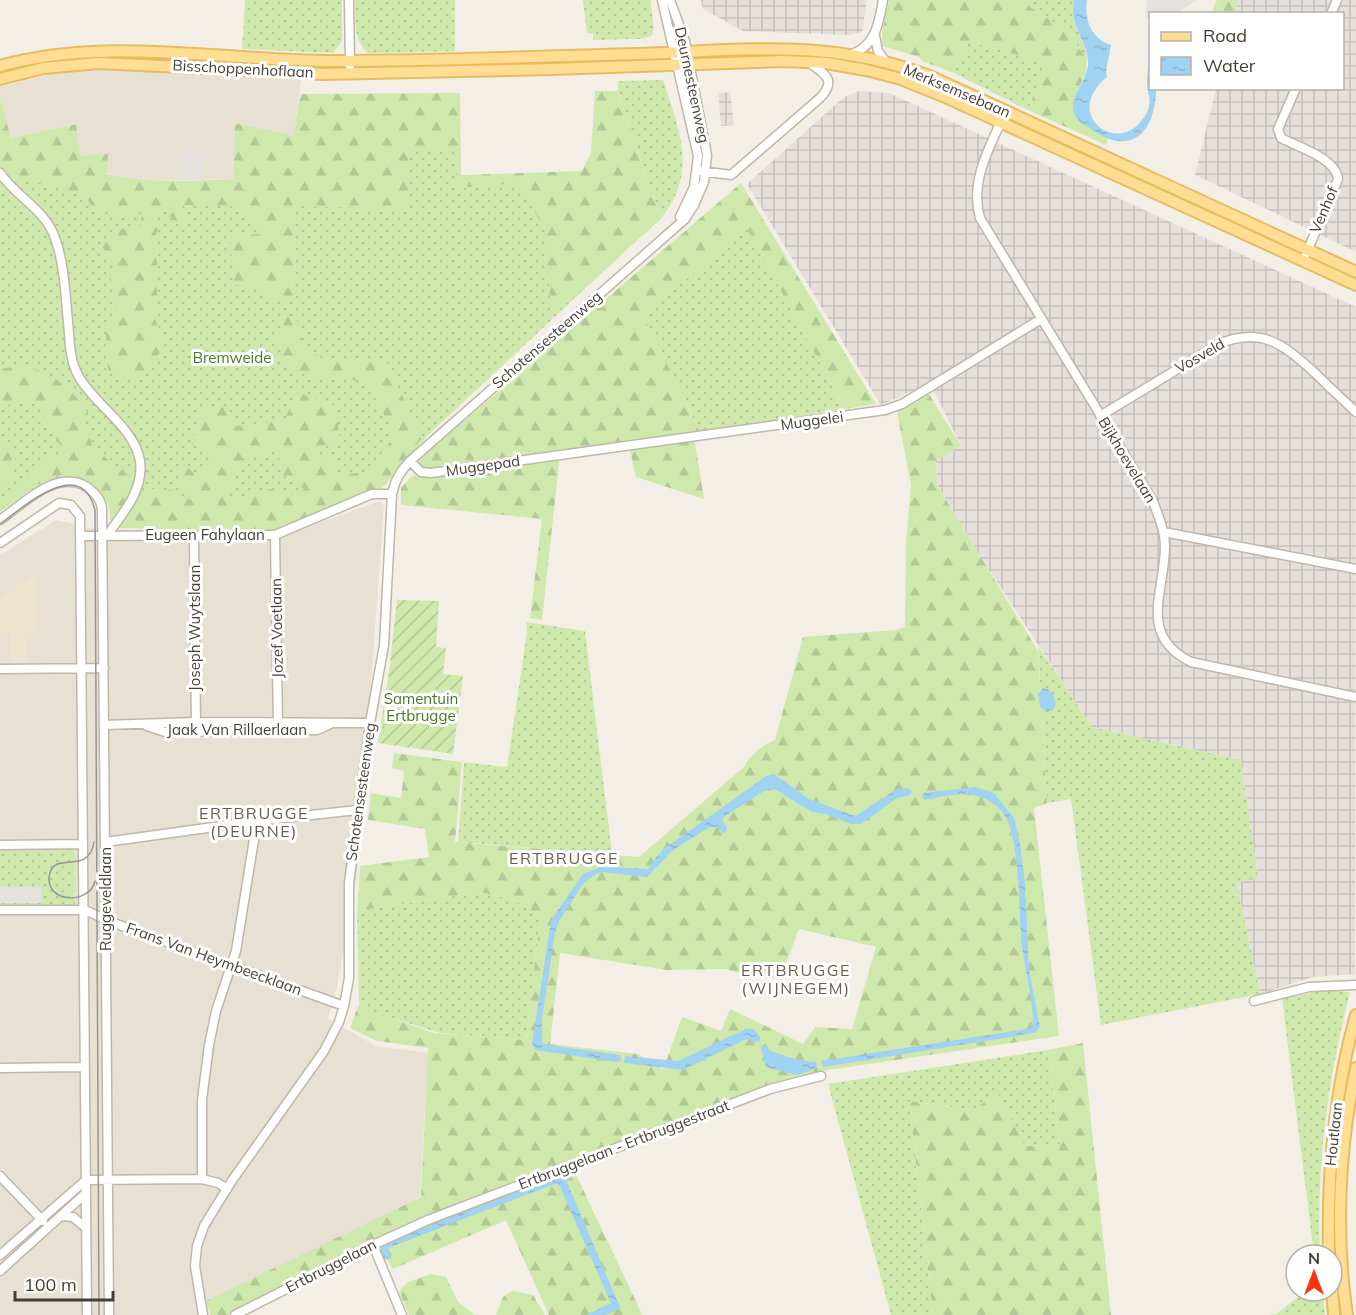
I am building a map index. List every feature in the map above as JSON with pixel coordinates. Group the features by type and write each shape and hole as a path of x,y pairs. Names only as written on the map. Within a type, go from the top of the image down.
{"main road":[{"name":"Merksemsebaan","path":"455,59 788,48 852,54 886,62 932,77 1356,272"},
{"name":"Bisschoppenhoflaan","path":"0,66 57,54 107,50 297,61 455,59"},
{"name":"Merksemsebaan","path":"487,70 768,61 808,62 866,70 902,79 1001,122 1356,285"},
{"name":"Bisschoppenhoflaan","path":"1,79 44,68 99,63 310,73 487,70"},
{"name":"Houtlaan","path":"1329,1243 1328,1204 1333,1133 1343,1068 1356,1015"},
{"name":"Houtlaan","path":"1347,1315 1342,1261 1341,1204 1346,1133 1356,1068"}],"street":[{"path":"349,0 350,73"},
{"name":"Deurnesteenweg","path":"663,0 702,171"},
{"name":"Deurnesteenweg","path":"663,238 674,228 691,197 702,171 705,143 687,52 670,0"},
{"path":"883,0 875,33 876,48 886,62"},
{"path":"852,54 867,46 875,33"},
{"path":"702,171 731,175 825,93 828,82 822,70 808,62"},
{"path":"0,66 1,79"},
{"name":"Venhof","path":"1295,90 1278,129 1281,138 1329,162 1337,171 1338,179 1303,260"},
{"name":"Bijkhoevelaan","path":"1006,111 979,178 976,204 980,218 1153,501 1164,532 1164,556 1156,614 1159,630 1168,645 1179,656 1191,662 1356,697"},
{"path":"0,173 14,190 41,213 51,229 59,250 70,350 75,368 84,385 131,438 138,453 141,471 138,487 105,535"},
{"name":"Schotensesteenweg","path":"203,1315 195,1266 197,1246 204,1226 227,1189 324,1052 344,1006 349,978 349,883 357,810 384,645 392,494 398,475 410,461 663,238"},
{"name":"Muggelei","path":"560,455 889,409 902,404 1041,319"},
{"name":"Vosveld","path":"1100,416 1219,344 1249,336 1272,340 1289,349 1356,412"},
{"name":"Muggepad","path":"410,461 417,470 431,474 560,455"},
{"name":"Ruggeveldlaan","path":"0,520 57,482 77,483 88,488 98,497 102,505 105,535 103,799 106,842 109,1315"},
{"name":"Eugeen Fahylaan","path":"81,536 275,535 372,494 392,494"},
{"name":"Ruggeveldlaan","path":"0,543 59,503 67,503 74,507 81,519 80,844 85,910 84,1067 90,1180"},
{"path":"1164,532 1356,569"},
{"name":"Joseph Wuytslaan","path":"194,535 196,727"},
{"name":"Jozef Voetlaan","path":"275,535 278,731"},
{"path":"0,669 104,668"},
{"name":"Jaak Van Rillaerlaan","path":"196,727 279,721 370,723"},
{"name":"Jaak Van Rillaerlaan","path":"104,725 138,724 278,731 317,730 336,722"},
{"path":"106,842 357,810"},
{"path":"202,1179 202,1100 206,1068 213,1024 236,951 257,821"},
{"path":"0,845 80,844"},
{"path":"0,910 85,910"},
{"name":"Frans Van Heymbeecklaan","path":"85,910 106,920 344,1006"},
{"path":"1254,1001 1309,987 1356,985"},
{"path":"0,1068 84,1067"},
{"name":"Ertbruggelaan - Ertbruggestraat","path":"428,1220 770,1089 821,1076"},
{"path":"0,1176 48,1227"},
{"path":"0,1255 90,1180 202,1179 218,1183 227,1189"},
{"path":"87,1315 86,1194 90,1180"},
{"path":"0,1271 86,1194"},
{"path":"61,1216 73,1217 86,1228"},
{"name":"Ertbruggelaan","path":"235,1315 373,1245 428,1220"},
{"path":"373,1245 402,1315"}],"shaded area":[{"path":"701,0 867,0 862,32 849,35 743,31 703,9"},
{"path":"1147,0 1197,0 1179,12 1149,12 1149,18 1146,18"},
{"path":"1238,0 1356,0 1356,252 1195,175 1216,90 1344,90 1344,12 1235,12"},
{"path":"103,69 301,79 293,137 235,123 233,179 151,181 107,173 80,157 75,124 11,138 0,98 0,87 56,73"},
{"path":"859,91 889,93 1356,307 1355,974 1313,977 1260,994 1237,883 1258,878 1241,760 1092,727 980,556 937,484 936,461 961,446 930,383 881,405 747,184 844,97"},
{"path":"730,92 734,125 721,126 718,93"},
{"path":"183,150 205,151 203,180 178,179"},
{"path":"380,501 384,505 357,877 336,991 328,1019 376,1046 428,1053 420,1197 206,1305 207,1315 0,1315 0,555 56,520 116,534 277,538"},
{"path":"36,573 37,633 25,633 26,662 10,662 10,633 0,633 0,600"},
{"path":"0,887 41,887 41,903 0,903"}],"green space":[{"path":"245,0 342,0 342,41 333,53 242,49"},
{"path":"355,0 455,0 455,51 368,53 357,35"},
{"path":"583,0 650,0 654,27 652,36 641,39 593,40 593,34 587,33"},
{"path":"889,0 1020,0 1074,36 1078,48 1087,58 1086,73 1078,89 1093,130 1108,138 1106,145 1028,110 1043,71 1039,61 968,41 954,73 922,61 919,57 882,46 882,32"},
{"path":"1020,0 1074,0 1073,17 1087,58 1078,48 1074,36"},
{"path":"1217,0 1238,0 1235,12 1212,12"},
{"path":"968,41 1040,61 1043,71 1028,110 954,73"},
{"path":"663,80 680,134 682,168 679,185 672,202 661,219 618,91 618,81"},
{"path":"595,91 618,91 661,219 550,318 549,279 544,249 547,233 518,183 458,188 454,150 409,151 410,209 293,206 293,300 276,301 262,288 234,285 230,235 265,234 238,206 181,205 189,215 183,224 175,224 169,214 173,207 149,216 158,229 152,244 157,262 155,320 166,342 159,355 144,371 138,375 123,378 109,372 105,352 107,324 117,308 109,280 115,262 102,247 115,228 140,230 142,214 98,214 88,201 73,191 15,175 0,163 0,98 11,138 76,124 80,156 108,154 107,174 154,181 185,181 233,179 235,123 293,136 300,94 460,93 461,175 582,171 591,153"},
{"name":"Bremweide","path":"459,95 461,176 579,172 649,229 428,435 383,487 282,531 112,528 104,495 91,483 79,478 67,477 43,483 0,512 0,115 8,149 109,182 292,187"},
{"path":"741,183 876,404 845,409 747,229 643,315 700,432 527,455 430,471 419,468 418,463 421,458"},
{"path":"747,228 845,409 700,432 643,315"},
{"path":"284,316 296,318 303,344 322,358 385,359 422,438 382,486 277,532 112,527 109,507 103,495 88,482 71,476 52,477 42,481 0,510 0,503 35,468 63,450 37,404 11,404 0,409 0,362 4,368 25,366 38,370 63,384 88,413 85,424 93,448 134,480 151,489 173,490 191,501 177,474 180,464 196,473 209,469 212,454 192,444 202,409 226,406 235,426 284,421 297,392 336,406 340,443 322,445 316,454 334,461 335,477 368,471 395,435 366,381 313,376 287,366 277,341","holes":["278,450 282,474 304,489 293,495 270,489 226,499 243,456 252,457"]},
{"path":"929,394 961,446 936,461 937,485 1038,651 1047,803 1034,808 1059,1036 828,1070 783,1082 571,1164 642,1314 639,1315 549,1315 506,1220 393,1269 375,1242 228,1315 210,1315 206,1301 421,1197 428,1048 377,1041 350,1028 358,1006 434,1033 526,1040 540,919 515,900 480,892 357,911 360,866 429,857 425,829 368,820 371,793 401,798 404,771 392,768 394,753 462,762 455,842 639,857 744,767 757,751 775,740 803,637 895,630 905,627 906,542 911,485 897,412","holes":["799,929 876,947 852,1029 815,1027 803,1044 730,1009 721,1031 682,1017 663,1070 638,1054 550,1044 560,953 667,970 725,969 754,977 780,979"]},
{"path":"694,437 704,499 636,477 629,446"},
{"path":"0,445 7,447 17,462 13,475 0,487"},
{"path":"560,455 542,620 530,618 542,519 401,505 401,488 412,476"},
{"name":"Samentuin Ertbrugge","path":"397,600 439,601 436,647 446,648 443,674 463,676 453,754 378,743"},
{"path":"526,622 585,631 612,854 458,842 464,762 507,767 527,632"},
{"path":"1038,646 1092,727 1241,760 1258,878 1237,883 1260,994 1101,1025 1071,799 1047,803"},
{"path":"74,846 75,905 0,905 0,847"},
{"path":"480,892 515,900 540,919 526,1040 439,1033 359,1007 357,911"},
{"path":"1323,990 1350,992 1335,1057 1325,1122 1320,1188 1320,1243 1312,1243 1282,999"},
{"path":"1083,1043 1111,1315 933,1315 909,1101 972,1110 998,1094 1025,1146 1060,1145 1048,1050"},
{"path":"1048,1050 1060,1145 1025,1146 972,1110 909,1101 933,1315 891,1315 828,1084"},
{"path":"431,1274 446,1277 458,1302 475,1315 409,1315 399,1291 408,1282"},
{"path":"512,1291 533,1295 545,1315 496,1315 503,1297"},
{"path":"1290,1303 1324,1303 1325,1315 1269,1315 1276,1314"}],"water":[{"path":"1074,0 1087,0 1090,27 1098,38 1111,45 1107,77 1094,92 1090,106 1092,119 1100,128 1112,133 1125,132 1138,125 1149,106 1147,79 1149,62 1149,90 1156,90 1152,116 1140,135 1131,140 1108,139 1076,117 1073,104 1088,65 1073,10"},
{"path":"1043,688 1051,691 1054,698 1056,704 1052,711 1040,707 1038,694"},
{"path":"774,774 809,799 855,816 897,789 909,788 912,791 911,795 897,798 861,824 851,824 825,814 812,812 776,790 767,789 725,816 722,820 727,828 726,832 723,833 717,827 710,827 673,850 647,877 597,873 583,884 559,921 555,933 542,1019 542,1043 620,1055 622,1060 617,1062 535,1050 532,1043 551,922 583,874 602,867 648,869 665,848 766,776"},
{"path":"976,787 994,793 1014,818 1025,883 1029,970 1040,1027 1035,1033 823,1067 821,1061 1032,1028 1031,1000 1022,946 1016,857 1008,821 998,807 979,796 962,794 925,800 922,796 923,793"},
{"path":"746,1029 754,1029 760,1041 755,1043 750,1039 744,1040 683,1070 624,1063 625,1056 678,1061"},
{"path":"766,1044 769,1050 780,1054 816,1062 817,1068 798,1075 768,1068 765,1065 761,1046"},
{"path":"559,1174 564,1175 619,1309 605,1315 586,1315 611,1303 557,1183 388,1248 392,1258 384,1260 380,1247 383,1243"}],"tram line":[{"path":"0,524 37,497 65,485 78,486 88,494 95,510 99,1315"},
{"path":"94,842 85,859 56,865 51,869 49,878 50,887 55,893 70,898 86,894 92,889 95,881"}],"district":[{"name":"ERTBRUGGE (DEURNE)","path":"254,822"},
{"name":"ERTBRUGGE","path":"564,858"},
{"name":"ERTBRUGGE (WIJNEGEM)","path":"796,979"}]}
